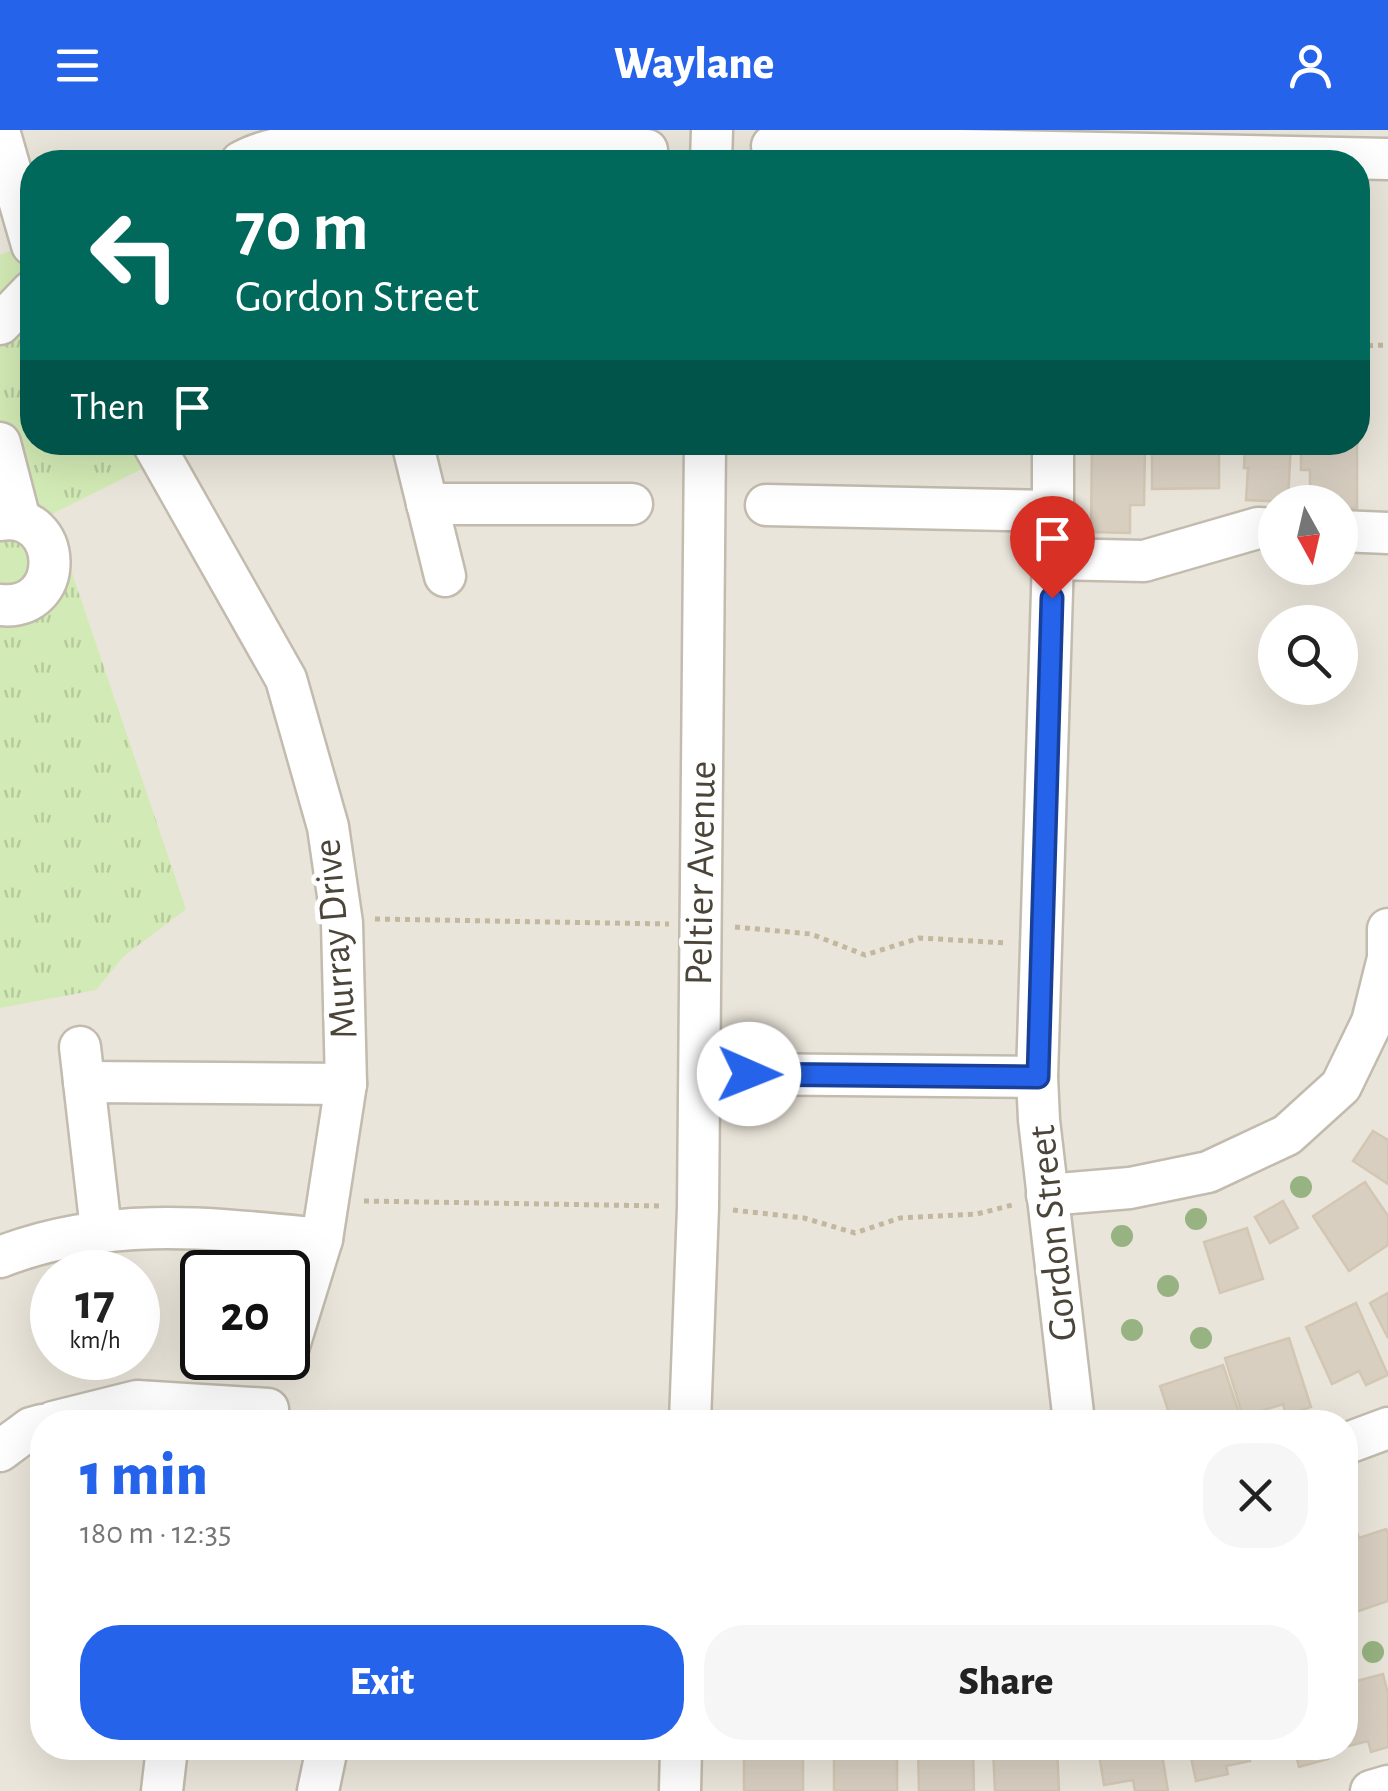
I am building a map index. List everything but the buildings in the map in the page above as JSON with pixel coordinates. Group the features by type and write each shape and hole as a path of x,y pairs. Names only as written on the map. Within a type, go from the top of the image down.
{"street":[{"path":"0,134 6,176 20,213"},
{"path":"772,146 917,140 1138,150"},
{"path":"279,150 298,145 360,145 646,150"},
{"path":"0,443 10,520 34,528 50,553 48,579 39,592 27,602 0,605"},
{"name":"Murray Drive","path":"170,455 286,679 328,827 342,923 346,1084 322,1238 310,1277"},
{"path":"415,455 445,576"},
{"name":"Peltier Avenue","path":"690,1410 698,1206 705,455"},
{"name":"Gordon Street","path":"1053,455 1054,560 1038,1077 1039,1120 1073,1410"},
{"path":"427,504 632,504"},
{"path":"766,505 1053,510"},
{"path":"1054,560 1144,562 1258,528"},
{"path":"1358,532 1388,533"},
{"path":"1048,1195 1130,1188 1208,1172 1286,1135 1341,1086 1372,1022 1388,958 1388,929"},
{"path":"100,1230 82,1065 346,1084"},
{"path":"749,1074 1038,1077"},
{"path":"0,1257 25,1247 100,1230 201,1228 322,1238"},
{"path":"268,1410 278,1380"},
{"path":"102,1410 138,1401 215,1410"},
{"path":"1358,1439 1388,1428"},
{"path":"0,1451 30,1429"},
{"path":"162,1791 166,1760"},
{"path":"318,1791 324,1760"},
{"path":"680,1791 681,1760"},
{"path":"1371,1791 1388,1786"}],"shaded area":[{"path":"0,130 1388,130 1388,1791 0,1791"}],"green space":[{"path":"20,247 20,455 160,455 162,459 52,514 186,909 124,956 96,990 0,1008 0,255"}],"route":[{"path":"749,1074 1038,1077 1052,598"}]}
